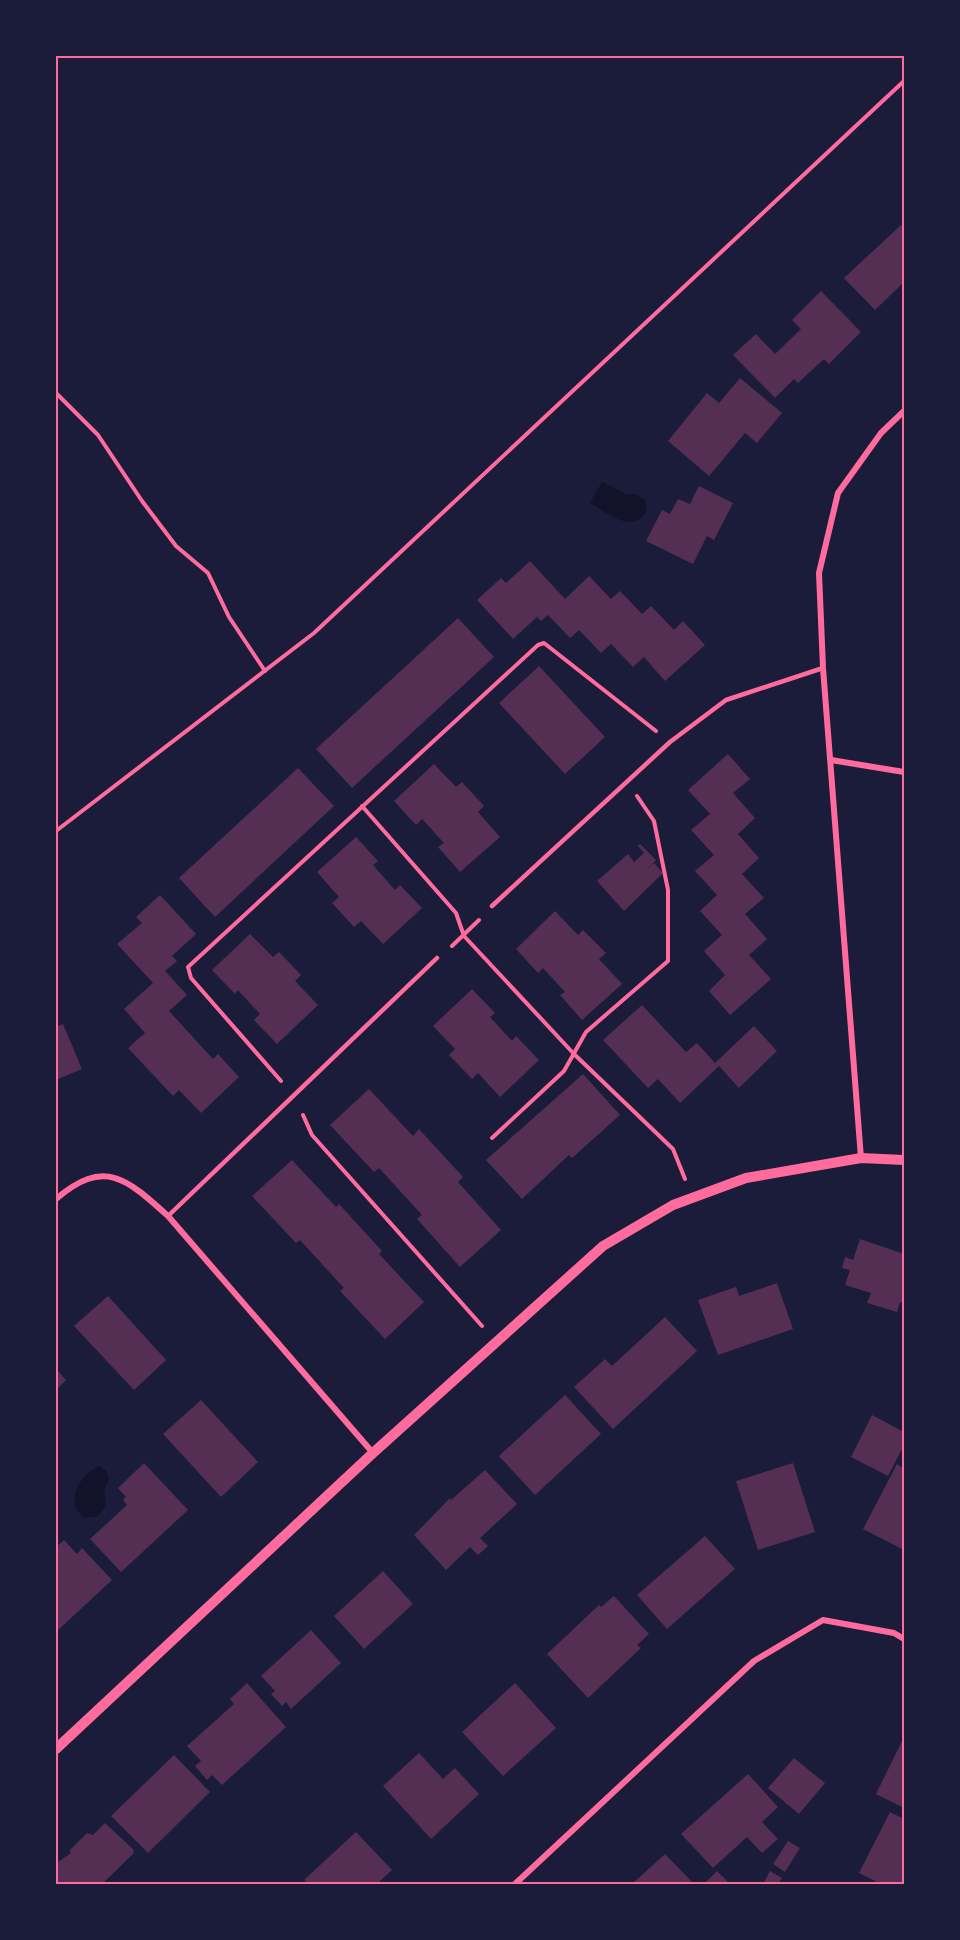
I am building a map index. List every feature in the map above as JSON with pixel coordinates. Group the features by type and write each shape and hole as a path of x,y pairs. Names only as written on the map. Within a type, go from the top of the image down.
{"street":[{"path":"861,1158 823,668 819,573 838,493 881,432 904,411"},
{"path":"831,760 904,772"},
{"path":"56,1749 373,1453 603,1246 673,1205 746,1178 861,1158 904,1160"},
{"path":"56,1199 75,1182 90,1176 110,1176 142,1193 168,1216 373,1453"},
{"path":"515,1884 754,1661 824,1620 894,1633 904,1639"}],"lane":[{"path":"492,906 670,742 726,700 823,668"},
{"path":"168,1216 437,958"}],"path":[{"path":"56,831 314,633 904,81"},
{"path":"56,393 98,435 142,501 176,546 208,573 229,617 265,671"},
{"path":"497,1342 312,1135 293,1095 191,978 188,967 538,645 544,643 572,663 670,742"},
{"path":"492,1138 564,1071 586,1032 668,961 668,890 654,821 625,783"},
{"path":"362,806 456,913 464,936 574,1054 673,1149 695,1197"},
{"path":"437,958 464,936 492,906"}],"shaded area":[{"path":"602,482 626,494 635,494 644,499 647,509 642,517 629,522 621,520 590,503"},
{"path":"100,1466 107,1472 109,1479 104,1490 106,1506 98,1516 85,1518 78,1512 75,1505 77,1489 86,1475"}],"building":[{"path":"901,225 904,229 904,282 875,310 844,278"},
{"path":"821,291 861,332 829,364 824,359 798,383 794,379 775,398 733,355 756,334 775,354 801,329 792,320"},
{"path":"740,378 782,413 757,443 745,433 709,476 668,441 707,393 719,403"},
{"path":"699,486 733,503 714,540 707,536 693,564 646,541 662,510 670,514 678,499 690,504"},
{"path":"530,561 565,599 589,576 611,599 620,591 642,614 651,606 674,630 683,621 705,645 665,681 644,657 633,667 611,644 601,653 579,630 570,638 548,615 541,621 537,617 513,639 477,600 501,578 506,583"},
{"path":"458,618 494,657 352,788 316,749"},
{"path":"539,666 605,737 565,774 499,703"},
{"path":"728,754 750,779 733,793 755,818 738,834 759,858 742,874 764,898 745,914 767,939 749,955 771,979 730,1015 709,991 725,975 704,951 722,935 700,911 717,895 695,871 714,855 691,830 710,814 688,790"},
{"path":"434,764 456,787 462,782 484,806 478,812 500,837 460,872 438,847 444,843 424,821 422,819 416,825 394,801"},
{"path":"298,768 334,806 215,917 179,878"},
{"path":"356,837 378,861 373,865 395,890 400,885 422,908 383,944 361,921 354,927 332,903 339,897 317,872"},
{"path":"640,844 656,860 644,873 654,863 663,873 624,911 597,881 628,854 634,862 644,853 638,846"},
{"path":"160,895 196,934 172,956 177,961 165,971 187,995 169,1011 213,1059 218,1054 239,1077 201,1113 179,1090 173,1096 128,1048 145,1033 124,1009 153,983 117,944 142,923 136,917"},
{"path":"555,911 578,935 583,930 606,953 599,959 622,984 582,1020 560,995 565,992 543,968 538,973 516,949"},
{"path":"250,934 273,957 279,952 301,975 295,981 318,1005 277,1044 254,1020 260,1014 238,990 235,994 212,970"},
{"path":"472,989 495,1013 490,1017 512,1041 516,1036 539,1060 500,1097 478,1073 472,1079 449,1055 455,1049 433,1026"},
{"path":"642,1005 686,1052 697,1043 715,1063 754,1026 777,1051 739,1088 719,1066 680,1103 658,1079 648,1088 603,1040"},
{"path":"63,1024 82,1069 56,1080 56,1027"},
{"path":"583,1074 620,1115 572,1158 569,1155 522,1199 486,1160"},
{"path":"369,1089 413,1136 419,1129 463,1177 458,1182 501,1230 460,1267 417,1219 422,1215 401,1192 379,1168 374,1172 330,1125"},
{"path":"292,1160 336,1207 339,1204 382,1251 379,1254 424,1302 385,1339 340,1291 344,1288 300,1240 296,1243 252,1196"},
{"path":"860,1239 904,1254 904,1303 900,1302 897,1312 867,1303 871,1293 845,1285 850,1270 842,1268 845,1257 853,1260"},
{"path":"777,1283 793,1329 718,1355 698,1300 736,1287 739,1296"},
{"path":"108,1296 166,1360 134,1390 74,1326"},
{"path":"665,1317 697,1351 613,1429 574,1387 605,1359 612,1366"},
{"path":"56,1369 66,1380 56,1390"},
{"path":"565,1395 601,1434 535,1495 499,1456"},
{"path":"201,1400 258,1462 221,1497 163,1434"},
{"path":"872,1415 904,1432 904,1445 888,1476 851,1457"},
{"path":"144,1463 188,1510 121,1572 90,1539 127,1505 123,1500 126,1497 118,1488"},
{"path":"793,1463 815,1532 758,1550 736,1481"},
{"path":"897,1464 904,1469 904,1550 863,1529"},
{"path":"485,1470 517,1504 480,1538 488,1546 478,1555 470,1547 446,1570 414,1535 450,1498 451,1500"},
{"path":"705,1536 735,1569 667,1629 637,1595"},
{"path":"64,1540 77,1554 82,1548 112,1580 56,1632 56,1547"},
{"path":"383,1571 413,1604 364,1649 334,1616"},
{"path":"614,1596 649,1634 637,1645 641,1648 588,1698 547,1654 599,1605 601,1607"},
{"path":"311,1630 341,1663 291,1709 286,1702 282,1706 271,1694 275,1691 261,1676"},
{"path":"247,1683 286,1727 222,1785 212,1775 207,1780 195,1766 201,1761 187,1746 234,1704 230,1699"},
{"path":"515,1683 556,1728 503,1776 462,1732"},
{"path":"904,1737 904,1808 876,1794"},
{"path":"419,1753 443,1779 455,1768 479,1794 431,1839 383,1786"},
{"path":"174,1755 210,1792 148,1853 111,1816"},
{"path":"794,1758 825,1783 799,1814 768,1788"},
{"path":"748,1774 778,1807 762,1822 778,1839 762,1853 747,1837 713,1868 681,1834"},
{"path":"890,1812 904,1819 904,1884 881,1884 859,1873"},
{"path":"105,1823 134,1850 133,1854 102,1884 56,1884 58,1862 71,1853 69,1851 87,1833 93,1835"},
{"path":"356,1832 392,1870 377,1884 309,1884 304,1880"},
{"path":"788,1841 800,1848 785,1872 773,1864"},
{"path":"665,1854 694,1884 632,1884"},
{"path":"717,1871 730,1884 708,1884 706,1882"},
{"path":"770,1871 782,1878 778,1884 763,1884"}]}
